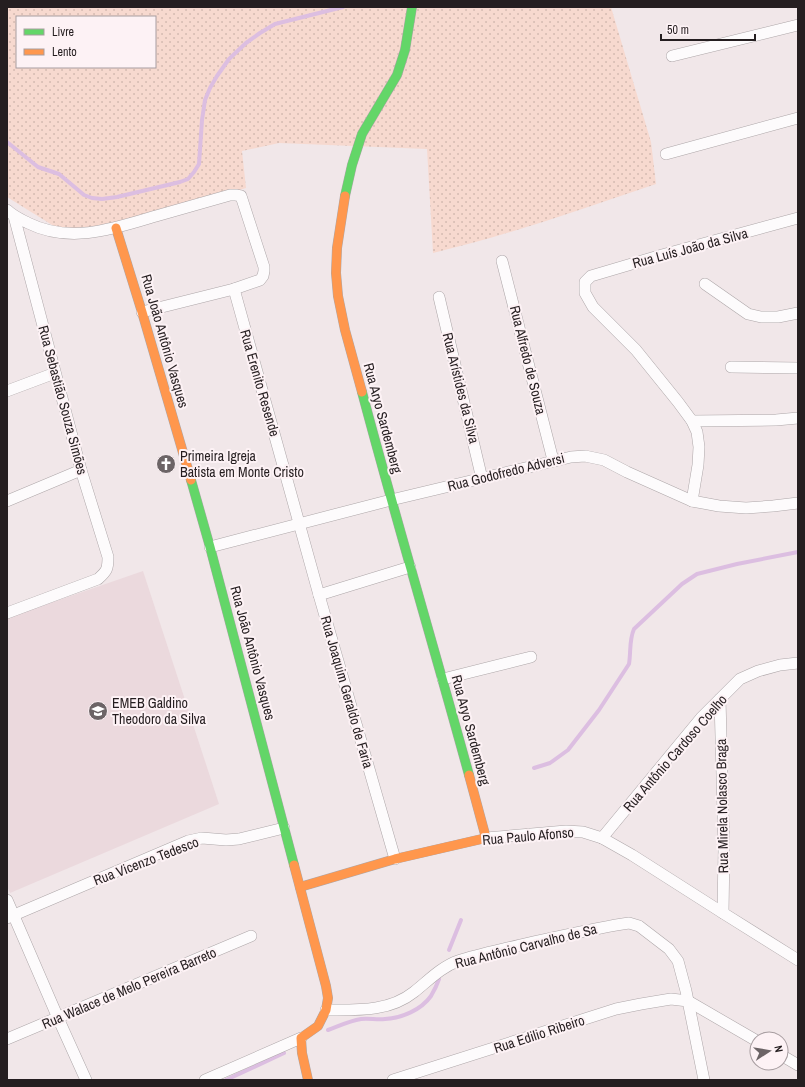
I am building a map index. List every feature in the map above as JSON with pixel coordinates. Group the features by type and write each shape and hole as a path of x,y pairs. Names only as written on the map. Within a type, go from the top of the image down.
{"street":[{"name":"Rua Aryo Sardemberg","path":"412,7 405,50 397,75 362,134 352,165 344,198 337,248 336,273 338,296 345,330 391,500 443,679 486,838"},
{"path":"672,56 797,28"},
{"path":"666,154 798,118"},
{"name":"Rua Sebastião Souza Simões","path":"10,213 38,228 57,233 86,233 116,228 230,195 241,196 264,271 260,280 234,289"},
{"name":"Rua Sebastião Souza Simões","path":"7,613 98,579 105,573 108,567 108,557 81,470 10,213"},
{"name":"Rua Luís João da Silva","path":"692,421 636,350 592,307 585,293 585,282 591,276 798,218"},
{"name":"Rua João Antônio Vasques","path":"116,228 210,547 326,986 328,998 326,1010 318,1026 301,1038"},
{"name":"Rua Alfredo de Souza","path":"502,261 553,460"},
{"path":"705,284 748,314 761,317 778,317 798,313"},
{"path":"142,312 234,289"},
{"name":"Rua Erenito Resende","path":"234,289 300,524"},
{"name":"Rua Arístides da Silva","path":"439,297 482,478"},
{"path":"731,367 798,368"},
{"path":"7,391 55,373"},
{"path":"692,501 698,465 699,447 697,432 692,421 776,420 798,418"},
{"name":"Rua Godofredo Adversi","path":"210,547 391,500 553,460 571,457 585,456 604,460 692,501 719,506 746,508 798,503"},
{"path":"7,501 81,470"},
{"name":"Rua Joaquim Geraldo de Faria","path":"300,524 395,859"},
{"path":"319,595 410,567"},
{"path":"443,679 531,657"},
{"name":"Rua Antônio Cardoso Coelho","path":"602,838 702,718 740,679 758,671 780,665 798,663"},
{"name":"Rua Mirela Nolasco Braga","path":"720,699 724,850 722,913"},
{"name":"Rua Vicenzo Tedesco","path":"10,917 188,841 202,838 226,840 240,839 284,828"},
{"name":"Rua Paulo Afonso","path":"300,887 395,859 486,838 566,831 583,832 602,838 632,855 798,960"},
{"path":"7,900 10,917 86,1080"},
{"name":"Rua Antônio Carvalho de Sa","path":"326,1010 360,1010 394,1004 412,994 448,964 489,952 616,924 629,924 639,926 669,949 678,961 681,968 703,1080"},
{"name":"Rua Walace de Melo Pereira Barreto","path":"7,1039 251,936"},
{"name":"Rua Edilio Ribeiro","path":"393,1080 616,1010 671,999 688,1002"},
{"path":"688,1002 749,1036"},
{"path":"205,1080 301,1038 302,1053 308,1080"},
{"path":"789,1060 798,1065"}],"shaded area":[{"path":"7,7 611,7 651,142 656,184 517,230 433,253 427,149 279,143 242,151 246,188 128,222 99,228 57,228 7,197"},
{"name":"EMEB Galdino Theodoro da Silva","path":"143,571 219,804 10,893 7,886 7,618"}],"waterway":[{"path":"7,142 38,167 59,174 84,195 92,198 102,199 117,197 188,179 199,164 205,100 217,76 229,59 246,43 275,24 343,7"},
{"path":"534,768 550,763 568,750 599,710 629,664 632,633 634,629 682,584 697,574 737,564 798,552"},
{"path":"449,950 461,920"},
{"path":"328,1030 357,1020 398,1017 411,1012 427,1001 439,979"},
{"path":"226,1080 284,1053"}],"traffic: fast":[{"path":"345,196 352,165 362,134 397,75 405,50 412,7"},
{"path":"362,392 469,775"},
{"path":"191,480 294,865"}],"traffic: slow":[{"path":"345,196 337,248 336,273 338,296 345,330 362,392"},
{"path":"116,228 191,480"},
{"path":"300,887 395,859 486,838 469,775"},
{"path":"294,865 328,998 326,1010 318,1026 301,1038 302,1053 308,1080"}],"place":[{"name":"Primeira Igreja Batista em Monte Cristo","path":"166,464"},
{"name":"EMEB Galdino Theodoro da Silva","path":"98,711"}]}
